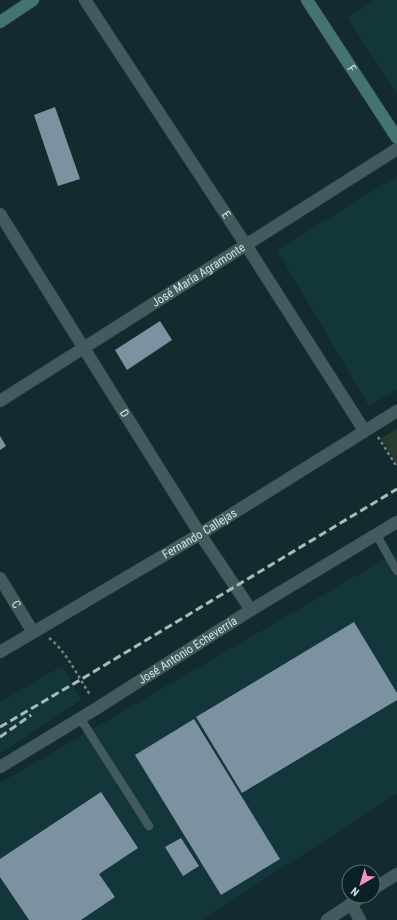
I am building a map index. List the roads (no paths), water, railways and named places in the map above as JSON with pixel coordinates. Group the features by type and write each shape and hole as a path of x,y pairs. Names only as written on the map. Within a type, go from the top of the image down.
{"street":[{"path":"0,22 33,0"},
{"name":"E","path":"85,0 368,428"},
{"name":"F","path":"307,0 397,138"},
{"name":"José María Agramonte","path":"0,401 397,149"},
{"name":"D","path":"0,214 200,534 251,610"},
{"name":"Fernando Callejas","path":"0,652 200,534 397,411"},
{"name":"José Antonio Echeverría","path":"0,767 94,710 251,610 397,522"},
{"name":"C","path":"0,578 33,632"},
{"path":"381,884 397,874"},
{"path":"327,920 351,904 360,920"}],"lane":[{"path":"376,534 397,571"},
{"path":"80,718 149,826"}],"railway":[{"path":"0,727 397,489"},
{"path":"0,737 31,715"}]}
